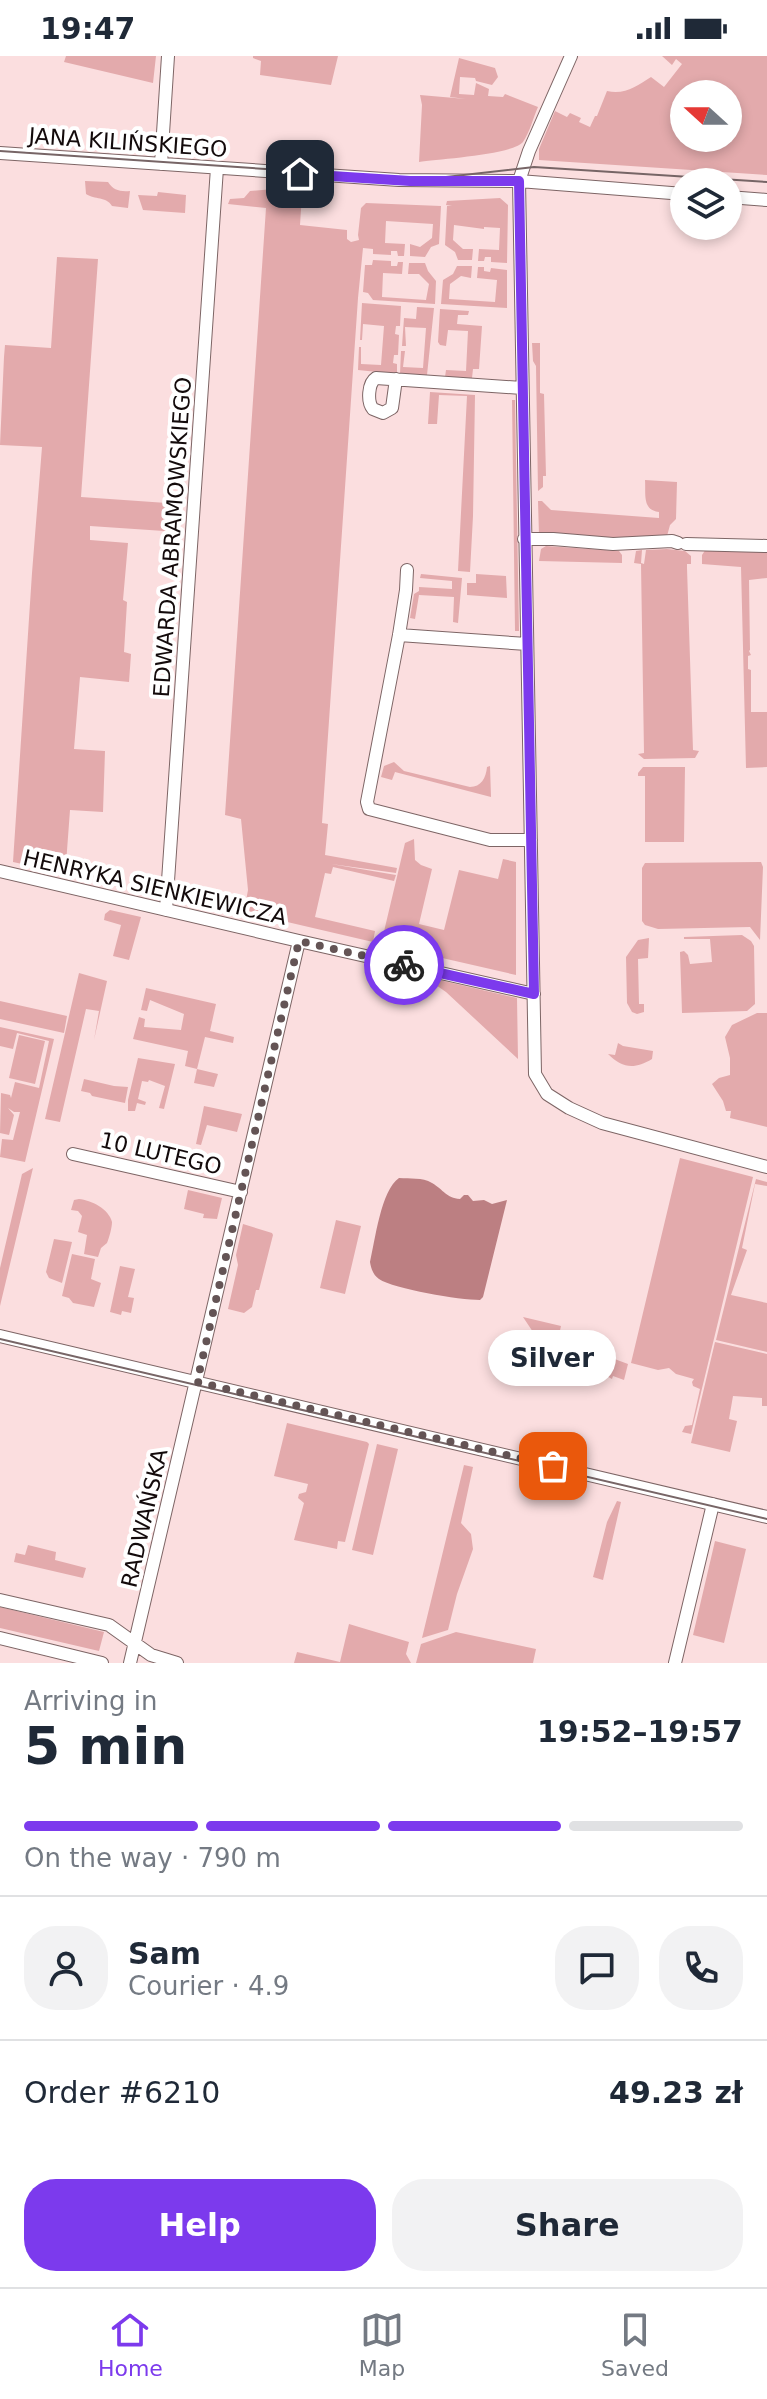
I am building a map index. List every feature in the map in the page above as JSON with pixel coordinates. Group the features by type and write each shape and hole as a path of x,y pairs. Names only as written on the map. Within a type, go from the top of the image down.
{"street":[{"path":"161,164 168,56"},
{"path":"571,56 519,181 534,1068 538,1082 547,1094 581,1114 613,1127 767,1167"},
{"name":"JANA KILIŃSKIEGO","path":"0,153 399,180 519,181 670,193"},
{"name":"EDWARDA ABRAMOWSKIEGO","path":"166,910 217,168"},
{"path":"742,198 767,200"},
{"path":"396,379 522,388"},
{"path":"524,539 613,544 672,541 682,544 767,546"},
{"path":"407,570 399,635 367,802 369,809 490,840 531,840"},
{"path":"399,635 527,644"},
{"name":"HENRYKA SIENKIEWICZA","path":"0,871 534,994"},
{"name":"RADWAŃSKA","path":"130,1663 299,941"},
{"name":"10 LUTEGO","path":"73,1154 241,1192"},
{"path":"0,1336 767,1517"},
{"path":"675,1663 713,1504"},
{"path":"0,1600 109,1625 154,1657 177,1663"},
{"path":"0,1638 102,1663"}],"shaded area":[{"path":"66,56 156,56 153,83 64,62"},
{"path":"253,56 338,56 331,85 260,75 261,61"},
{"path":"662,56 767,56 767,175 742,173 742,168 670,169 539,160 539,149 555,111 567,117 570,113 581,118 579,122 590,127 607,91 625,91 651,77 664,87 682,64 676,59 672,65"},
{"path":"459,58 495,68 498,77 492,85 475,78 460,77 459,94 474,95 476,83 489,89 488,96 503,97 505,94 538,107 530,129 523,142 505,150 419,162 420,95 466,99 450,97"},
{"path":"85,181 108,182 117,190 130,191 128,208 112,206 107,201 86,194"},
{"path":"296,190 302,194 300,225 347,230 347,239 351,242 359,240 361,208 366,203 441,206 439,244 431,247 425,257 410,256 410,244 420,247 432,238 433,224 386,221 385,243 405,244 404,256 398,256 397,251 391,251 391,255 373,254 373,249 363,248 358,298 322,823 328,824 325,855 397,868 396,873 331,864 396,875 394,881 333,867 331,874 325,873 315,917 375,931 373,942 244,912 248,890 241,819 225,815 266,208 228,204 230,199 244,198 250,191"},
{"path":"158,192 186,195 185,213 143,210 138,195 157,196"},
{"path":"500,198 508,205 507,263 491,262 491,257 478,261 479,249 499,250 500,228 454,225 453,240 463,249 473,249 472,260 458,260 455,252 445,245 447,206 452,206 446,205 447,201"},
{"path":"57,257 98,259 81,497 181,504 179,532 90,526 90,540 128,543 123,600 127,602 124,652 131,654 129,682 80,677 74,749 105,751 103,812 70,810 66,864 102,870 101,881 13,862 42,447 0,445 4,357 5,345 51,348"},
{"path":"373,260 391,261 391,266 403,262 402,274 383,273 382,297 426,300 429,284 419,274 408,274 409,263 425,263 436,281 435,304 373,300 363,292 365,265 372,265"},
{"path":"457,266 472,266 471,278 461,276 450,284 449,299 495,302 497,280 477,278 478,267 490,272 491,268 507,270 507,308 441,304 443,280 453,274"},
{"path":"362,303 401,306 400,326 396,326 395,334 399,335 398,355 394,355 393,363 397,364 397,374 358,370 359,347 361,364 381,365 384,326 363,324 360,340"},
{"path":"417,307 434,308 427,375 400,374 401,351 405,351 403,367 423,368 426,328 405,327 406,346 402,346 404,318 416,319"},
{"path":"440,309 469,311 468,315 458,315 457,324 482,326 479,369 473,369 472,378 445,377 446,370 466,371 468,331 448,330 446,346 440,345"},
{"path":"532,343 540,343 540,393 544,394 546,476 543,476 543,487 538,491 536,366"},
{"path":"430,392 475,395 470,572 458,571 467,396 439,395 437,424 428,424"},
{"path":"512,400 515,400 519,631 515,631"},
{"path":"645,480 677,482 676,519 670,525 667,536 621,540 539,535 538,501 551,510 659,518 659,512 647,505"},
{"path":"546,546 619,551 622,563 539,561 541,549"},
{"path":"706,549 767,549 767,578 749,580 751,655 748,656 748,669 751,670 751,712 767,712 767,767 746,768 741,567 702,564"},
{"path":"642,550 641,563 644,564 646,550 685,551 691,556 691,564 687,564 687,568 693,750 699,751 695,758 644,759 638,754 644,753 641,564 634,563 636,551"},
{"path":"421,574 462,578 458,623 453,622 454,597 419,595 415,619 410,618 414,594 419,587 452,589 452,581 420,578"},
{"path":"476,574 506,576 507,598 467,595 467,583 476,583"},
{"path":"394,762 404,771 470,787 480,784 490,766 491,797 395,772 392,780 381,777 384,766"},
{"path":"643,767 685,767 684,842 645,842 645,776 638,776"},
{"path":"414,839 415,860 432,869 419,924 444,930 459,870 498,879 503,859 516,862 516,975 381,944 405,843"},
{"path":"761,862 760,940 750,927 658,929 642,921 642,868 645,863"},
{"path":"110,910 141,917 129,960 113,956 121,925 104,920"},
{"path":"742,935 754,946 755,1004 747,1011 682,1013 680,952 688,955 690,964 712,962 710,939 684,937"},
{"path":"649,938 648,958 638,959 639,1004 644,1004 644,1012 637,1014 627,1003 626,957 638,940"},
{"path":"79,973 107,981 94,1040 99,1011 86,1009 60,1122 45,1119"},
{"path":"435,979 517,998 518,1059 433,983"},
{"path":"146,988 216,1004 210,1031 234,1037 233,1043 205,1037 197,1069 185,1066 188,1051 133,1039 139,1017 145,1019 144,1027 181,1030 184,1014 150,1000 147,1011 141,1010"},
{"path":"0,1001 67,1016 64,1033 0,1019"},
{"path":"757,1013 767,1013 767,1127 730,1118 731,1111 726,1111 712,1084 730,1075 725,1037 732,1025"},
{"path":"0,1027 54,1039 25,1162 0,1157 2,1139 13,1140 20,1112 8,1108 14,1115 9,1135 0,1133 1,1093 11,1098 15,1082 39,1088 49,1041 17,1033 13,1049 0,1046"},
{"path":"19,1035 45,1041 35,1084 9,1078"},
{"path":"618,1043 653,1051 652,1059 640,1065 623,1065 608,1054 615,1055"},
{"path":"138,1058 175,1064 164,1109 159,1108 165,1086 149,1080 142,1081 138,1099 146,1102 145,1105 137,1103 135,1111 128,1111"},
{"path":"197,1069 218,1074 214,1087 194,1083"},
{"path":"84,1079 128,1087 125,1103 81,1091"},
{"path":"204,1106 242,1114 237,1132 207,1125 201,1145 196,1144"},
{"path":"680,1158 753,1177 691,1434 682,1432 685,1426 692,1425 700,1389 693,1386 694,1379 676,1374 669,1368 658,1370 631,1363"},
{"path":"33,1168 0,1306 0,1268 22,1174"},
{"path":"399,1178 428,1181 455,1198 468,1195 473,1201 484,1200 492,1204 507,1200 480,1300 412,1290 387,1283 374,1273 370,1262 380,1217 388,1193"},
{"path":"756,1179 767,1182 767,1186 755,1184 742,1248 747,1250 731,1295 767,1303 767,1352 716,1340"},
{"path":"188,1190 222,1198 217,1219 203,1218 204,1214 184,1209"},
{"path":"74,1200 99,1206 112,1222 107,1243 98,1257 84,1254 87,1235 78,1232 82,1216 78,1211 71,1210"},
{"path":"336,1220 361,1226 345,1294 320,1288"},
{"path":"243,1224 273,1235 259,1290 256,1290 252,1307 244,1313 228,1309"},
{"path":"54,1239 72,1242 62,1283 49,1278 46,1272"},
{"path":"72,1254 95,1259 91,1279 101,1283 94,1307 73,1303 62,1296"},
{"path":"120,1266 135,1269 128,1297 134,1298 131,1313 122,1311 121,1315 110,1312"},
{"path":"523,1317 561,1326 551,1371 513,1363 528,1352 546,1355 550,1337 533,1332"},
{"path":"715,1342 767,1354 767,1406 762,1406 762,1398 733,1396 729,1419 737,1421 730,1452 691,1443"},
{"path":"601,1354 628,1364 624,1380 575,1370 579,1355"},
{"path":"287,1423 369,1444 345,1542 338,1541 337,1549 294,1540 304,1503 298,1498 299,1494 306,1492 308,1484 274,1476"},
{"path":"377,1444 398,1449 373,1555 352,1550"},
{"path":"464,1465 473,1467 461,1523 471,1534 473,1549 448,1630 422,1638"},
{"path":"617,1501 621,1502 603,1580 593,1577 607,1522"},
{"path":"715,1541 746,1549 724,1643 693,1635"},
{"path":"28,1545 56,1552 55,1560 86,1568 83,1578 14,1562 16,1553 25,1555"},
{"path":"0,1607 104,1632 99,1651 0,1628"},
{"path":"349,1624 409,1642 406,1654 411,1663 294,1663 297,1652 340,1662"},
{"path":"456,1632 536,1649 533,1663 416,1663 421,1644"}],"tram line":[{"path":"0,151 399,178 446,177 534,167 767,182"},
{"path":"0,1339 767,1519"}],"way so far":[{"path":"404,965 299,941 197,1382 553,1466"}],"place":[{"name":"Silver","path":"553,1466"}],"route":[{"path":"300,174 410,181 519,181 534,994 404,965"}]}
